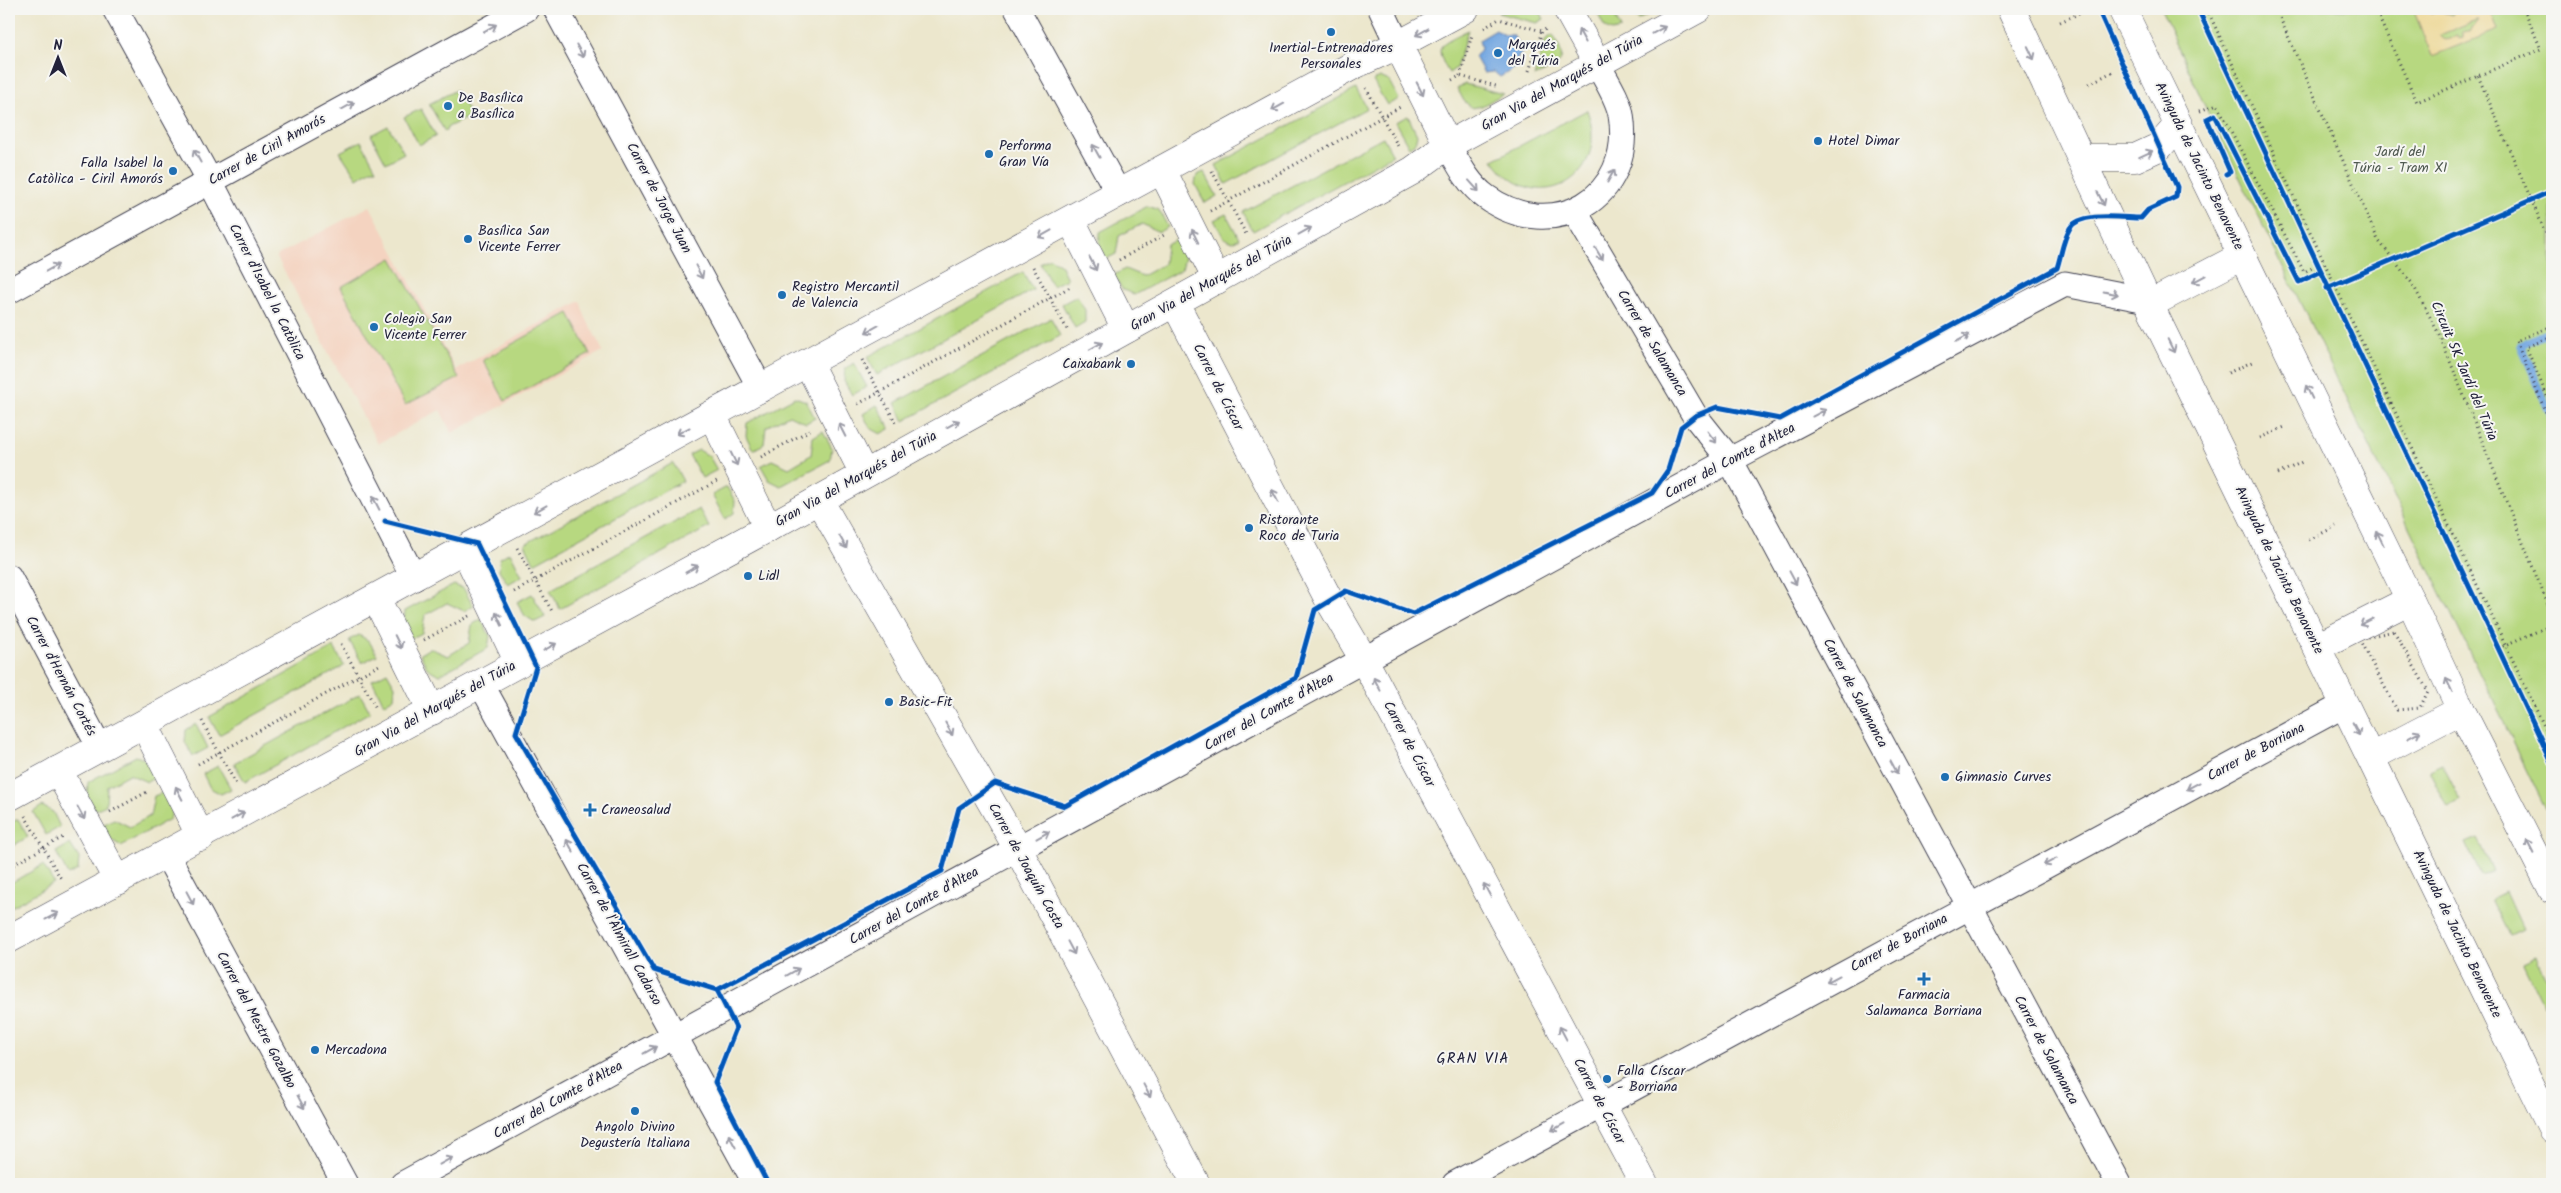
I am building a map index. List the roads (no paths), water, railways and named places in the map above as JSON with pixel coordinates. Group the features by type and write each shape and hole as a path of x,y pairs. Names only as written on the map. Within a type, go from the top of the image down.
{"main road":[{"path":"17,806 58,770 1354,65 1398,46 1465,9"},
{"name":"Gran Via del Marqués del Túria","path":"9,939 201,837 1175,304 1412,171 1448,145 1698,9"},
{"name":"Avinguda de Jacinto Benavente","path":"2011,9 2149,302 2552,1129"},
{"name":"Avinguda de Jacinto Benavente","path":"2122,9 2188,119 2242,256 2410,600 2461,710 2552,889"},
{"path":"1560,17 1597,63"},
{"path":"1398,46 1448,145"},
{"path":"2081,158 2135,158 2159,147 2188,119"},
{"path":"1162,170 1217,280"},
{"path":"1071,220 1126,330"},
{"path":"2149,302 2242,256"},
{"name":"Carrer de Císcar","path":"1175,304 1329,600 1364,660 1644,1184"},
{"path":"808,363 864,474"},
{"path":"712,415 768,528"},
{"name":"Carrer de Joaquín Costa","path":"819,500 1018,849 1196,1184"},
{"path":"465,550 519,663"},
{"path":"376,598 432,711"},
{"path":"2316,647 2410,600"},
{"path":"2371,757 2461,710"},
{"path":"144,724 201,837"},
{"path":"58,770 118,881"}],"street":[{"name":"Carrer d'Isabel la Catòlica","path":"115,9 210,181 414,578"},
{"name":"Carrer de Ciril Amorós","path":"9,291 526,9"},
{"name":"Carrer de Jorge Juan","path":"556,9 761,389"},
{"path":"1017,9 1119,194"},
{"path":"1381,9 1398,46"},
{"path":"1448,145 1472,184 1484,196 1504,208 1529,216 1552,217 1575,212 1604,189 1614,172 1620,156 1623,132 1621,113 1597,63"},
{"name":"Carrer de Salamanca","path":"1575,212 1696,416 1730,460 2119,1184"},
{"name":"Carrer del Comte d'Altea","path":"403,1184 1730,460 2065,284 2149,302"},
{"name":"Carrer d'Hernán Cortés","path":"9,577 100,748"},
{"name":"Carrer de l'Almirall Cadarso","path":"481,684 756,1184"},
{"name":"Carrer de Borriana","path":"1455,1184 2344,705"},
{"name":"Carrer del Mestre Gozalbo","path":"167,855 345,1184"}],"water":[{"path":"1496,30 1504,35 1513,35 1523,51 1517,59 1517,67 1500,77 1494,72 1484,73 1475,57 1481,49 1479,40"}],"waterway":[{"path":"2552,331 2521,345 2552,418"}],"place":[{"name":"Inertial-Entrenadores Personales","path":"1331,32"},
{"name":"Marqués del Túria","path":"1498,53"},
{"name":"De Basílica a Basílica","path":"448,106"},
{"name":"Hotel Dimar","path":"1818,141"},
{"name":"Performa Gran Vía","path":"989,154"},
{"name":"Falla Isabel la Catòlica - Ciril Amorós","path":"173,171"},
{"name":"Basílica San Vicente Ferrer","path":"468,239"},
{"name":"Registro Mercantil de Valencia","path":"782,295"},
{"name":"Colegio San Vicente Ferrer","path":"374,327"},
{"name":"Caixabank","path":"1131,364"},
{"name":"Ristorante Roco de Turia","path":"1249,528"},
{"name":"Lidl","path":"748,576"},
{"name":"Basic-Fit","path":"889,702"},
{"name":"Gimnasio Curves","path":"1945,777"},
{"name":"Craneosalud","path":"590,810"},
{"name":"Farmacia Salamanca Borriana","path":"1924,979"},
{"name":"Mercadona","path":"315,1050"},
{"name":"Falla Císcar - Borriana","path":"1607,1079"},
{"name":"Angolo Divino Degustería Italiana","path":"635,1111"}],"district":[{"name":"GRAN VIA","path":"1473,1059"}],"park label":[{"name":"Jardí del Túria - Tram XI","path":"2400,160"}]}
